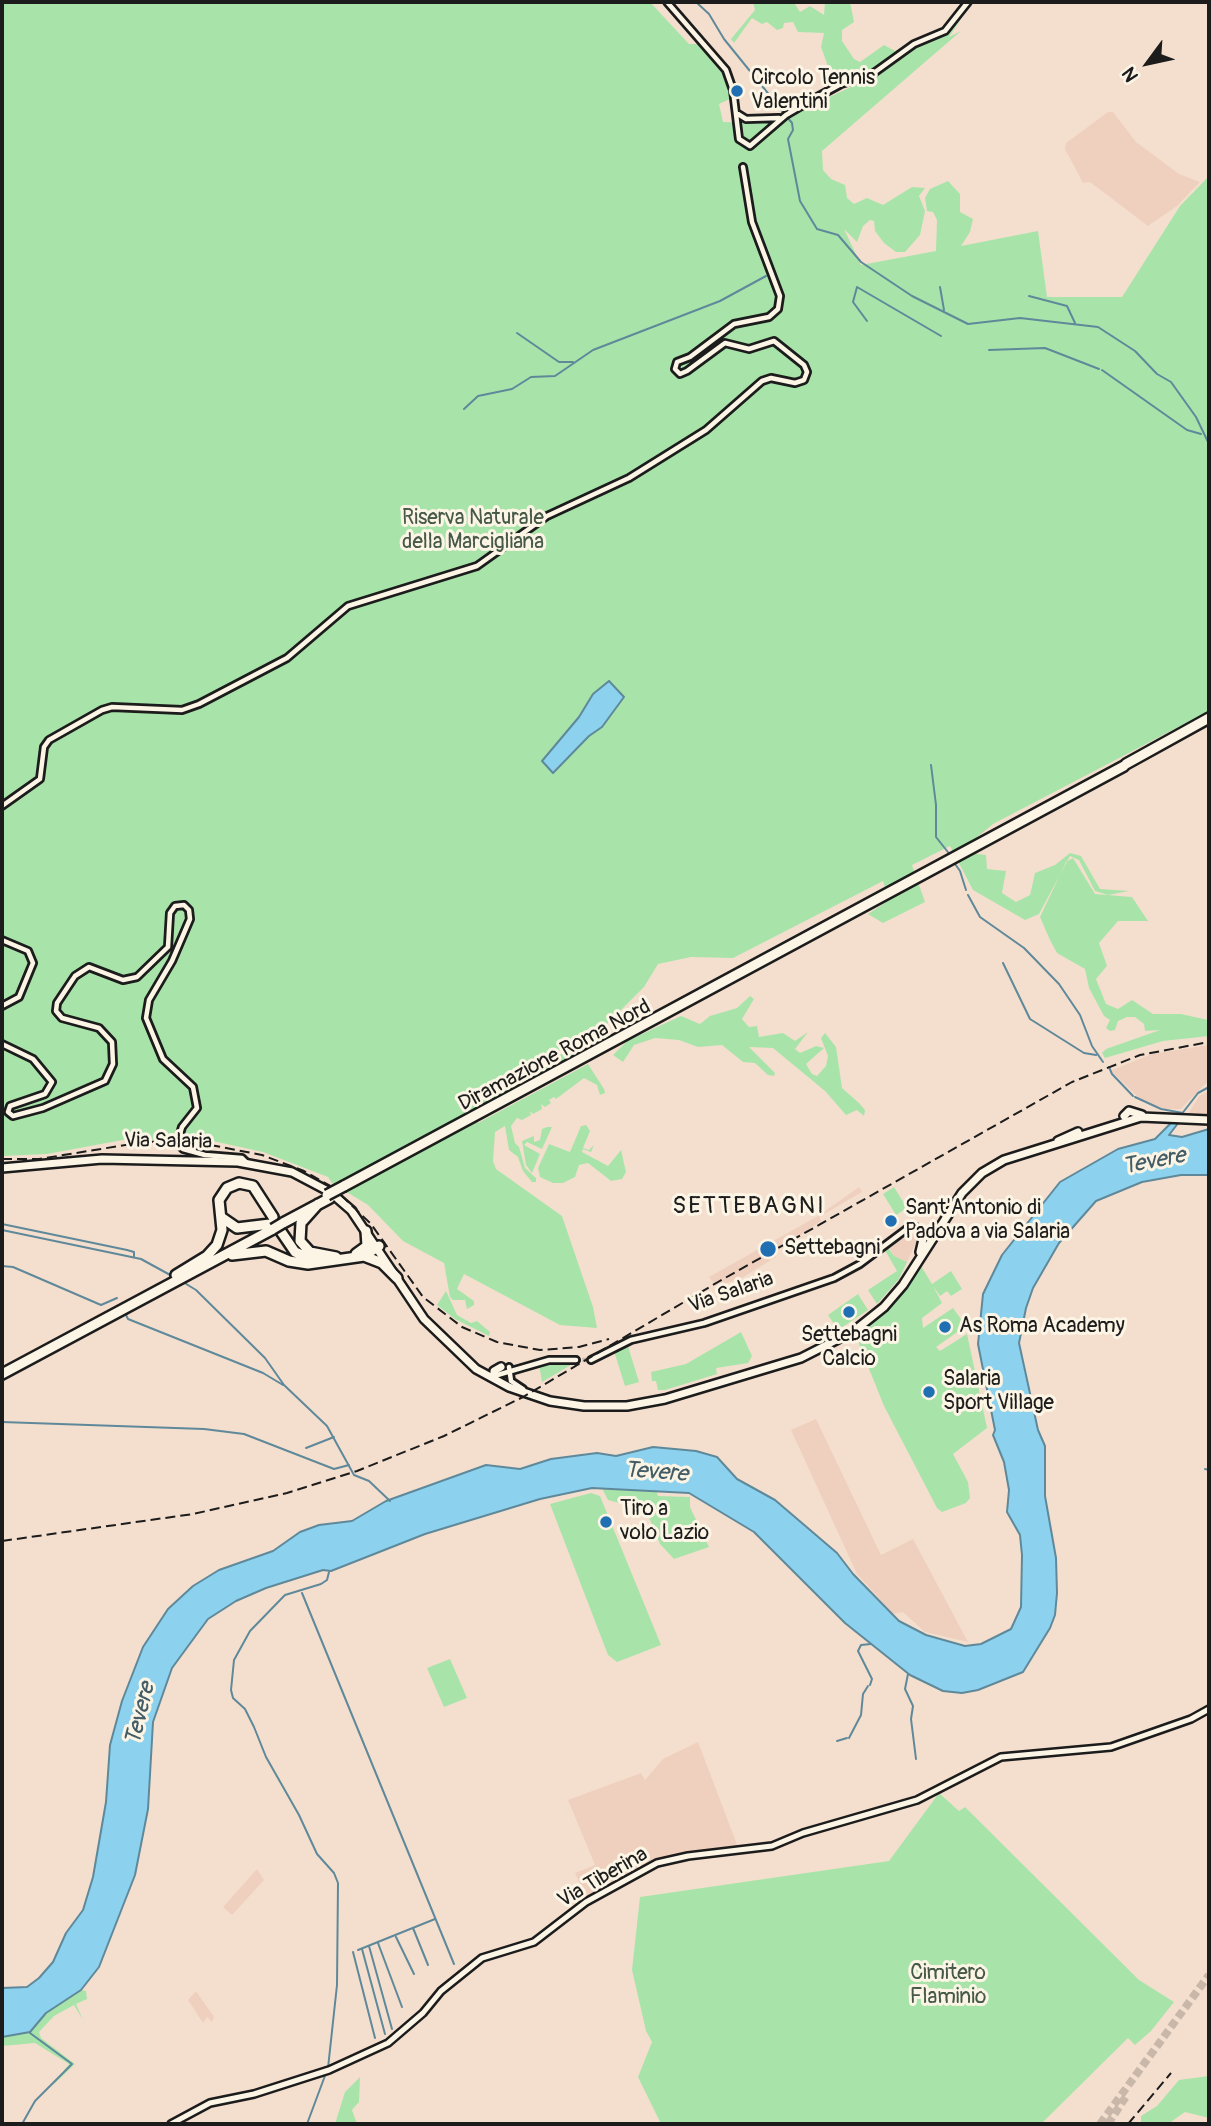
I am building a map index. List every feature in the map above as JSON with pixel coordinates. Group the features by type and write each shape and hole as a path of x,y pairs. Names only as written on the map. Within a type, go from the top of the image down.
{"highway":[{"name":"Diramazione Roma Nord","path":"2,1372 1209,719"},
{"name":"Diramazione Roma Nord","path":"1126,766 1209,724"},
{"path":"175,1279 207,1256 217,1245 222,1230 219,1212 222,1193 233,1184 245,1183 257,1189 295,1252 306,1258 324,1261 339,1259"},
{"name":"Diramazione Roma Nord","path":"175,1279 205,1266 331,1195"},
{"path":"318,1204 301,1223 300,1241 317,1255 339,1259"},
{"path":"219,1212 223,1220 237,1228 276,1224"},
{"path":"363,1254 368,1244 366,1231"},
{"path":"205,1266 237,1254 256,1251 302,1264 363,1254 378,1247"},
{"path":"363,1254 382,1263 397,1278"}],"main road":[{"path":"493,1378 550,1401 619,1407 665,1399 796,1359 832,1344 866,1323 895,1294 942,1216 965,1185 992,1163 1022,1150 1079,1136 1130,1118 1209,1118"},
{"path":"493,1378 572,1402 626,1403 664,1396 799,1355 844,1333 877,1308 907,1273 927,1238 962,1192 994,1165 1023,1153 1073,1141 1130,1118"},
{"path":"1058,1141 1078,1132"},
{"name":"Via Salaria","path":"2,1168 102,1158 248,1164 292,1172 351,1210 432,1322 458,1349 493,1378"},
{"path":"942,1216 943,1203"},
{"name":"Via Salaria","path":"351,1210 437,1334 459,1356 493,1378"},
{"path":"493,1378 494,1371 507,1368"},
{"name":"Via Tiberina","path":"171,2124 210,2103 254,2094 330,2070 399,2036 441,1991 482,1958 533,1942 586,1902 657,1863 688,1856 772,1846 803,1833 913,1802 1004,1756 1108,1748 1191,1719 1209,1709"}],"street":[{"path":"667,2 726,70 740,139 748,146 786,116 838,86 869,76 914,44 946,30 968,2"},
{"path":"736,110 740,117 751,120 772,120 786,116"},
{"path":"738,131 741,123 751,120"},
{"path":"751,120 762,128 760,139"},
{"path":"2,806 40,779 44,747 49,740 102,710 182,710 199,704 287,657 348,606 477,566 547,516 629,478 705,430 762,381 771,378 796,383 804,380 807,372 804,365 774,341 749,349 725,343 687,371 680,374 675,370 677,362 690,357 734,324 769,317 779,309 780,296 752,222 743,167"},
{"path":"2,1044 33,1059 52,1082 46,1094 10,1107 8,1112 13,1116 43,1108 105,1081 113,1064 112,1042 99,1028 62,1018 56,1011 57,1003 75,976 89,967 123,980 137,977 168,947 170,913 175,906 184,905 189,910 190,919 172,961 149,1000 146,1018 163,1059 193,1087 197,1108 182,1127 179,1140 189,1151 242,1158 248,1164"},
{"path":"2,940 26,950 33,959 19,997 2,1006"},
{"name":"Via Salaria","path":"591,1360 631,1340 698,1325 834,1278 860,1264 912,1225 927,1238"},
{"path":"904,1230 913,1230 927,1238"},
{"path":"523,1389 511,1380 507,1368 554,1360 576,1360"}],"shaded area":[{"path":"1108,112 1113,112 1136,142 1179,174 1200,182 1177,206 1148,226 1090,182 1083,183 1065,149 1066,143"},
{"path":"1209,1045 1209,1080 1181,1109 1164,1109 1140,1099 1112,1070 1152,1054"},
{"path":"1209,1091 1209,1114 1188,1114 1199,1096"},
{"path":"859,1187 862,1192 819,1217 821,1221 774,1253 776,1257 740,1279 717,1286 709,1277 818,1216"},
{"path":"908,1233 914,1234 917,1240 907,1262 894,1256 888,1246"},
{"path":"816,1419 881,1555 913,1539 968,1642 925,1632 903,1612 893,1614 857,1574 791,1430"},
{"path":"698,1742 738,1847 654,1862 587,1899 575,1873 595,1865 568,1800 641,1773 645,1780 663,1759"},
{"path":"257,1869 264,1880 232,1915 223,1907"},
{"path":"196,1991 214,2017 212,2022 207,2017 203,2023 188,2000"}],"green space":[{"name":"Riserva Naturale della Marcigliana","path":"2,2 650,2 689,44 701,44 719,64 732,98 719,104 723,122 773,123 866,80 914,45 945,32 960,15 961,19 949,37 961,31 822,151 823,170 831,179 845,185 847,198 854,204 867,198 883,205 912,187 925,188 919,196 925,211 920,235 905,252 896,252 884,243 875,231 874,221 870,220 863,226 857,242 844,229 861,265 936,251 937,220 933,212 927,211 925,198 930,189 948,181 960,194 960,212 973,219 970,232 961,246 1038,231 1047,297 1122,297 1180,206 1209,176 1209,711 993,824 971,842 977,854 986,855 987,869 1006,871 1002,893 1016,902 1030,895 1035,873 1055,865 1070,853 1081,856 1100,889 1129,891 1108,895 1095,891 1079,860 1070,856 1039,914 1025,920 973,890 950,846 912,865 925,902 883,923 868,914 906,889 902,881 885,887 883,881 733,958 691,957 658,964 644,987 597,1034 566,1047 542,1062 577,1048 580,1052 474,1112 478,1123 588,1064 604,1089 605,1093 600,1095 597,1085 584,1078 556,1099 554,1097 549,1100 551,1103 545,1107 541,1104 542,1109 533,1114 530,1111 531,1115 522,1120 517,1118 511,1126 525,1168 536,1178 536,1182 532,1182 523,1171 518,1157 509,1150 505,1126 495,1132 493,1161 496,1169 562,1216 593,1307 597,1328 560,1325 464,1274 457,1289 474,1301 474,1305 467,1309 465,1300 453,1300 450,1297 444,1263 403,1241 368,1205 332,1183 328,1177 263,1152 199,1138 140,1140 139,1137 47,1154 2,1156"},
{"path":"753,2 797,2 795,4 800,12 810,6 824,15 825,2 850,2 854,22 842,30 842,41 854,59 860,62 884,45 895,51 939,28 938,32 918,41 869,74 834,83 821,47 824,33 798,32 793,22 784,23 783,28 777,30 767,22 762,24 752,18 734,43 731,39 755,10"},
{"path":"1073,858 1095,894 1132,897 1148,921 1118,921 1099,943 1107,966 1096,979 1106,1004 1118,1009 1132,1000 1153,1014 1181,1014 1208,1020 1209,1017 1209,1036 1163,1041 1105,1058 1102,1053 1106,1049 1160,1030 1145,1031 1144,1024 1135,1017 1118,1021 1115,1030 1106,1028 1110,1020 1104,1016 1089,988 1085,969 1057,953 1050,940 1040,917 1066,862"},
{"path":"750,996 754,999 742,1019 749,1027 757,1026 759,1037 783,1033 795,1041 808,1032 795,1049 800,1053 816,1046 824,1048 806,1064 812,1074 817,1076 826,1066 828,1056 821,1038 825,1033 836,1047 842,1088 865,1110 864,1116 857,1110 846,1115 825,1091 773,1048 749,1047 775,1073 774,1076 768,1075 755,1063 743,1062 722,1045 698,1047 679,1040 655,1038 634,1045 623,1062 613,1055 627,1041 681,1016 700,1024 710,1016 737,1008"},
{"path":"586,1125 590,1131 583,1148 589,1150 594,1145 591,1152 583,1149 582,1152 608,1166 621,1150 626,1172 622,1179 611,1181 588,1163 579,1165 575,1177 563,1183 553,1183 540,1177 538,1168 549,1144 570,1152 581,1126"},
{"path":"552,1127 542,1149 527,1142 524,1145 540,1154 532,1173 526,1165 522,1141 534,1136 534,1142 540,1140 542,1129"},
{"path":"894,1187 907,1208 896,1215 883,1194"},
{"path":"886,1245 894,1256 907,1262 899,1279 877,1304 868,1290 897,1271 883,1247"},
{"name":"Salaria Sport Village","path":"921,1266 932,1284 951,1271 962,1289 951,1296 947,1291 940,1296 933,1286 942,1303 922,1318 923,1328 953,1308 966,1326 936,1347 940,1351 967,1334 987,1428 953,1454 968,1482 970,1498 966,1503 942,1512 937,1508 884,1406 859,1344 860,1336 896,1301"},
{"path":"446,1291 457,1315 471,1323 477,1321 490,1332 489,1336 455,1319 437,1305"},
{"path":"858,1294 868,1310 838,1330 828,1315"},
{"path":"741,1332 752,1356 748,1363 716,1368 717,1374 665,1390 658,1390 656,1381 652,1381 651,1372 686,1364"},
{"path":"627,1343 639,1382 625,1386 614,1351"},
{"path":"554,1361 561,1364 576,1362 542,1382 539,1364"},
{"path":"602,1488 656,1490 658,1496 690,1497 690,1507 709,1547 674,1559 660,1544 646,1510 608,1500"},
{"path":"591,1493 600,1496 661,1645 617,1662 608,1655 550,1504"},
{"path":"450,1659 467,1698 444,1707 427,1668"},
{"name":"Cimitero Flaminio","path":"939,1793 959,1811 965,1807 1139,1980 1174,2002 1151,2031 1135,2045 1128,2038 1041,2124 661,2124 638,2077 652,2042 646,2031 632,1970 640,1897 889,1861"},
{"path":"81,1990 86,1991 87,1999 76,2004 83,2020 74,2005 54,2016 39,2032 41,2038 75,2064 52,2086 69,2064 35,2043 2,2046 2,2037 30,2032 46,2013"},
{"path":"1209,2076 1209,2118 1185,2112 1168,2124 1141,2124 1141,2116 1157,2106 1179,2080"},
{"path":"360,2077 359,2102 352,2110 357,2124 335,2124 345,2092"}],"water":[{"path":"609,681 624,697 602,727 589,736 553,773 542,761 579,717 593,694"},
{"name":"Tevere","path":"1172,1122 1179,1122 1169,1135 1182,1137 1209,1129 1209,1175 1181,1175 1142,1182 1096,1201 1059,1243 1033,1288 1026,1308 1019,1343 1038,1430 1045,1446 1045,1496 1056,1558 1057,1593 1055,1615 1050,1628 1023,1672 978,1690 962,1693 943,1691 910,1675 845,1623 754,1532 689,1493 592,1488 540,1499 425,1534 331,1571 323,1570 266,1588 236,1601 208,1619 172,1668 153,1722 148,1809 135,1875 99,1967 81,1990 46,2013 30,2032 2,2037 2,1988 27,1987 39,1978 53,1962 66,1933 83,1910 93,1877 106,1802 110,1745 122,1701 143,1647 168,1609 193,1586 219,1570 273,1551 300,1532 319,1525 352,1521 386,1501 486,1465 520,1469 551,1459 597,1453 616,1456 653,1447 696,1451 717,1457 737,1479 775,1500 837,1553 853,1574 899,1621 926,1635 965,1646 981,1644 1011,1629 1021,1607 1022,1555 1020,1535 1007,1512 1009,1490 1004,1462 993,1435 995,1430 978,1344 983,1294 1002,1255 1060,1182 1118,1149 1155,1139"}],"waterway":[{"path":"696,2 709,14 724,39 792,123 793,130 788,139 800,201 817,229 838,235 861,262 912,296 968,324 1020,318 1098,327 1135,351 1157,374 1171,382 1196,417 1209,444"},
{"path":"464,409 478,396 512,389 531,377 555,376 593,350 720,301 766,276"},
{"path":"867,321 853,302 857,287 941,336"},
{"path":"940,287 944,310"},
{"path":"1029,296 1067,306 1075,323"},
{"path":"517,333 559,362 573,362"},
{"path":"989,350 1045,348 1099,369"},
{"path":"1102,370 1187,430 1201,434"},
{"path":"931,765 936,805 936,837 951,856"},
{"path":"953,861 960,871 966,890"},
{"path":"968,895 980,917 1024,948 1059,984 1080,1015 1092,1046 1103,1062"},
{"path":"1003,963 1030,1019 1084,1053 1096,1055"},
{"path":"1109,1067 1112,1074 1133,1096"},
{"path":"1181,1115 1198,1093 1209,1087"},
{"path":"1135,1097 1161,1109 1183,1113"},
{"path":"2,1224 127,1250 134,1252 134,1256"},
{"path":"2,1230 141,1259 172,1276"},
{"path":"2,1266 13,1267 101,1305 117,1298"},
{"path":"183,1282 196,1290 265,1358 284,1385 327,1426 354,1475 369,1481 390,1501"},
{"path":"126,1315 128,1319 263,1373 283,1385"},
{"path":"2,1422 204,1429 244,1434 334,1469 349,1465"},
{"path":"306,1448 334,1437"},
{"path":"1205,1469 1209,1470"},
{"path":"328,2068 337,1985 338,1883 334,1873 317,1854 299,1815 266,1757 245,1709 233,1698 231,1690 234,1660 250,1631 285,1595 321,1584 327,1580 329,1572"},
{"path":"302,1593 454,1964"},
{"path":"870,1685 872,1679 858,1651 861,1645 871,1644"},
{"path":"908,1674 905,1689 913,1706 911,1719 916,1759"},
{"path":"849,1738 861,1715 863,1694 868,1686"},
{"path":"837,1741 847,1738"},
{"path":"358,1950 435,1919"},
{"path":"413,1928 428,1965"},
{"path":"396,1937 414,1974"},
{"path":"378,1943 402,2007"},
{"path":"369,1946 392,2029"},
{"path":"362,1949 385,2034"},
{"path":"353,1952 375,2038"},
{"path":"22,2124 35,2101 72,2064 30,2033"},
{"path":"307,2124 326,2073"}],"tunnel":[{"path":"576,1360 591,1360"},
{"path":"1100,2124 1209,1975"},
{"path":"1108,2124 1127,2095"}],"railway":[{"path":"2,1541 193,1514 287,1493 357,1471 444,1436 523,1397 718,1282 1072,1082 1140,1055 1209,1042"},
{"path":"2,1159 39,1159 144,1142 190,1141 262,1155 304,1171 334,1188"},
{"path":"341,1195 371,1224 423,1297 462,1327 497,1342 540,1350 579,1347 609,1339"},
{"path":"1128,2124 1171,2073"}],"place":[{"name":"Circolo Tennis Valentini","path":"737,91"},
{"name":"Sant'Antonio di Padova a via Salaria","path":"891,1221"},
{"name":"Settebagni","path":"768,1249"},
{"name":"Settebagni Calcio","path":"849,1312"},
{"name":"As Roma Academy","path":"945,1327"},
{"name":"Salaria Sport Village","path":"929,1392"},
{"name":"Tiro a volo Lazio","path":"606,1522"}],"district":[{"name":"SETTEBAGNI","path":"749,1207"}]}
